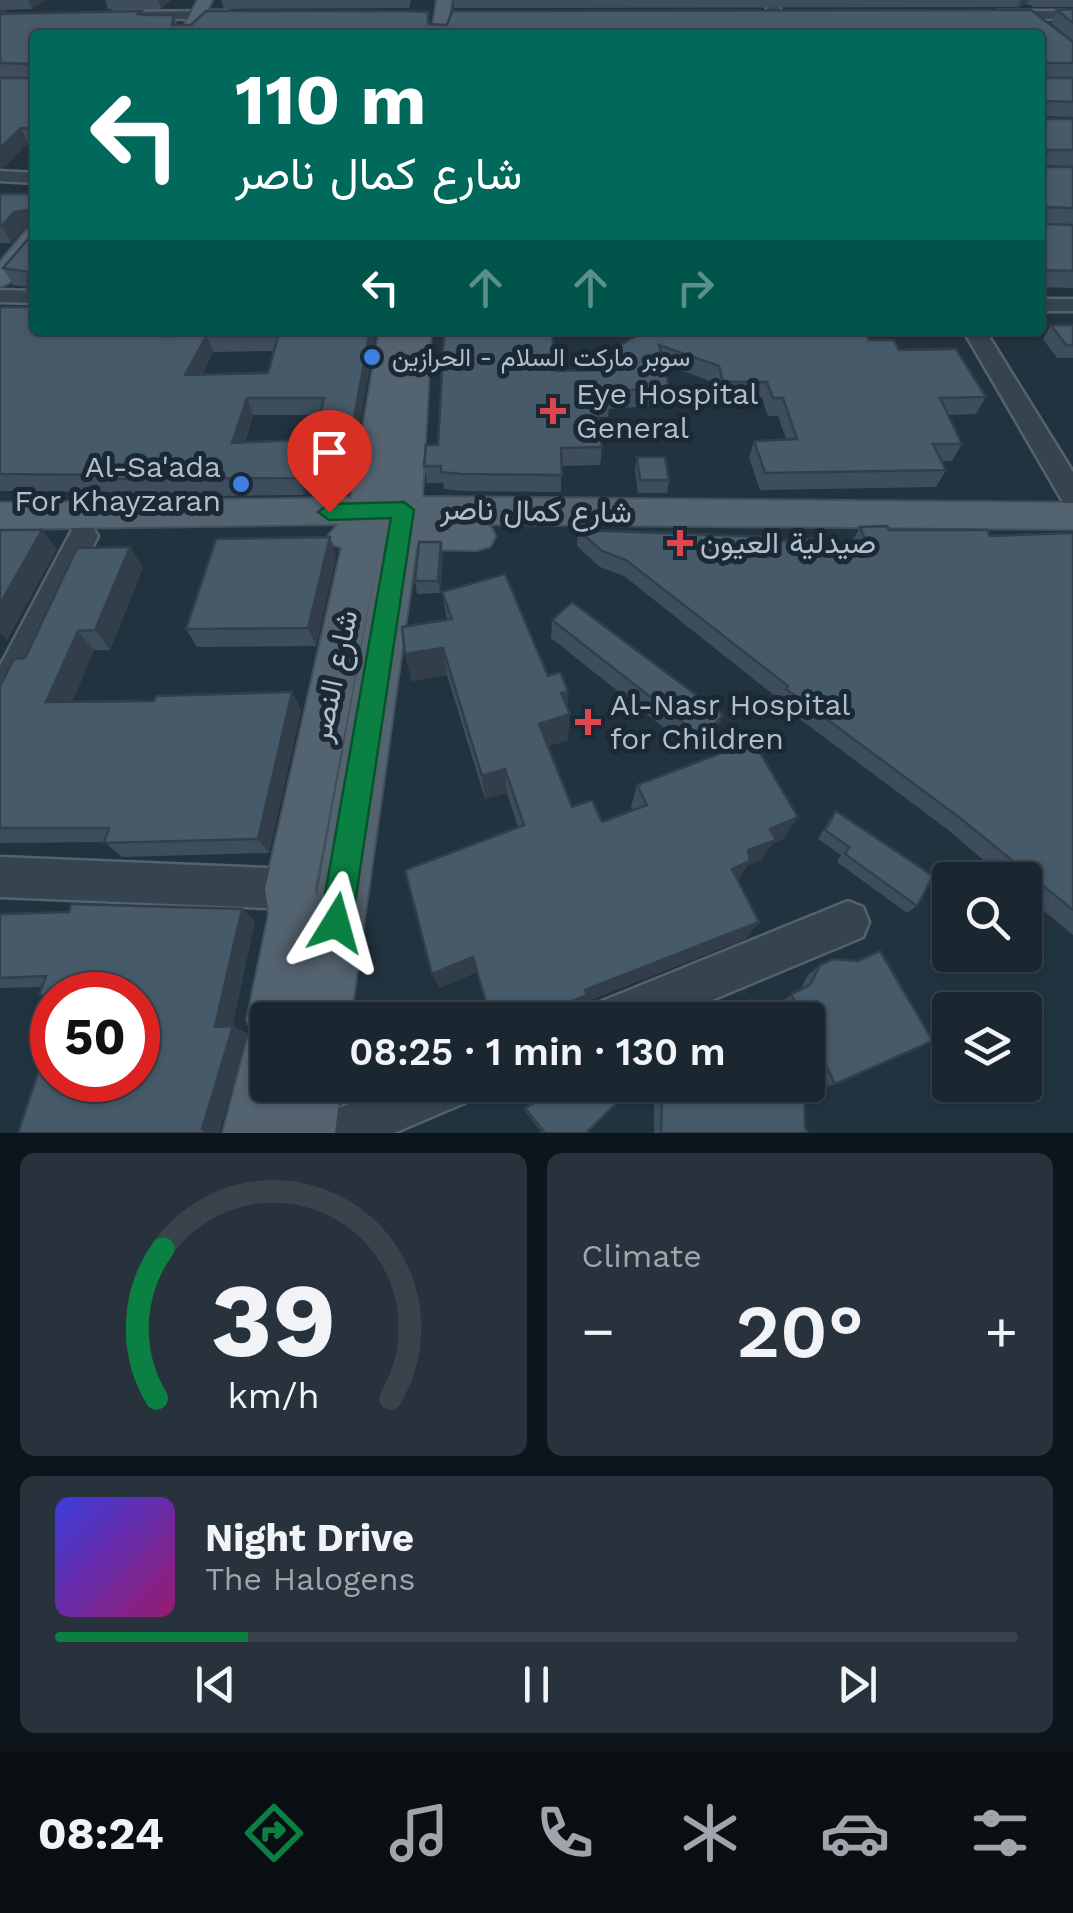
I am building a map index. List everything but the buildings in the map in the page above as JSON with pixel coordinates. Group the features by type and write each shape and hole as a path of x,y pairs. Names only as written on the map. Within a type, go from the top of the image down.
{"main road":[{"path":"191,30 208,7"},
{"path":"0,256 30,223"},
{"path":"0,278 30,242"},
{"name":"شارع النصر","path":"278,1002 295,915 290,889 383,523 394,335"},
{"name":"شارع النصر","path":"324,1002 383,523 417,335"},
{"name":"شارع كمال ناصر","path":"0,516 1073,535"},
{"name":"شارع كمال ناصر","path":"0,534 84,536 383,523 1073,516"},
{"path":"253,1133 259,1102"},
{"path":"305,1133 310,1102"}],"street":[{"path":"768,0 787,30"},
{"path":"1010,0 1037,21"},
{"path":"103,16 208,7 249,15"},
{"path":"758,15 795,16"},
{"path":"990,15 1037,21 1073,15"},
{"path":"0,173 30,174"},
{"path":"0,296 30,296"},
{"path":"1045,305 1073,305"},
{"path":"977,335 1073,495"},
{"path":"0,700 84,536"},
{"path":"0,877 290,889"},
{"path":"655,1002 848,922"},
{"path":"337,1133 412,1102"}],"place":[{"name":"سوبر ماركت السلام - الحرازين","path":"372,357"},
{"name":"Eye Hospital General","path":"553,411"},
{"name":"Al-Sa'ada For Khayzaran","path":"241,484"},
{"name":"صيدلية العيون","path":"680,543"},
{"name":"Al-Nasr Hospital for Children","path":"588,722"}],"route":[{"path":"329,512 404,510 336,923"}]}
